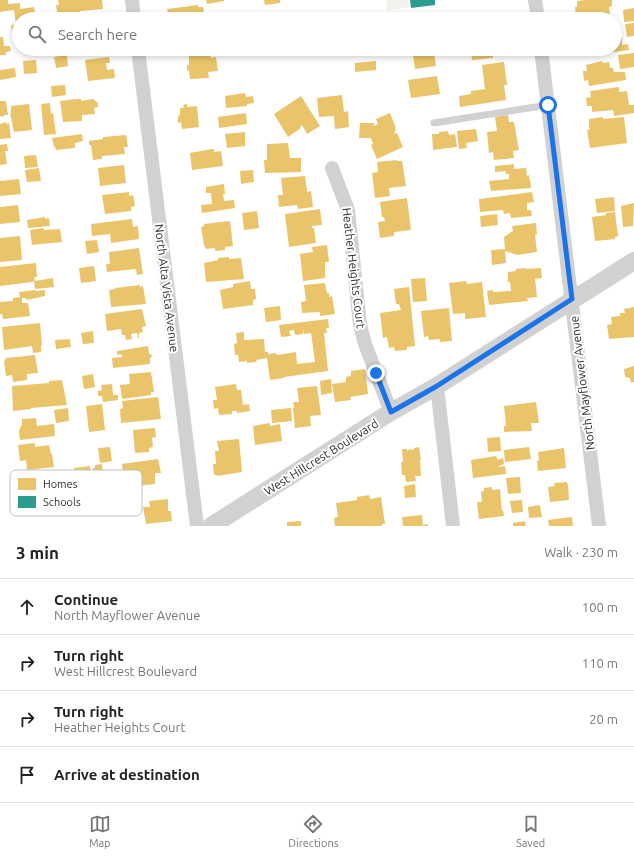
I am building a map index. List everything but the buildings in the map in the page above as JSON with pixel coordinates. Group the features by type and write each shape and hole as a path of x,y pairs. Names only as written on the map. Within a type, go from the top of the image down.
{"street":[{"path":"132,0 133,12"},
{"path":"535,0 537,12"},
{"name":"North Alta Vista Avenue","path":"139,56 197,526"},
{"name":"North Mayflower Avenue","path":"542,56 599,526"},
{"name":"Heather Heights Court","path":"332,168 348,210 360,325 365,344 391,412"},
{"name":"West Hillcrest Boulevard","path":"211,526 391,412 437,386 634,261"},
{"path":"437,386 453,526"}],"lane":[{"path":"434,123 548,105"}],"shaded area":[{"path":"386,0 408,0 409,7 387,10"}],"route":[{"path":"376,373 391,412 437,386 572,299 548,105"}]}
